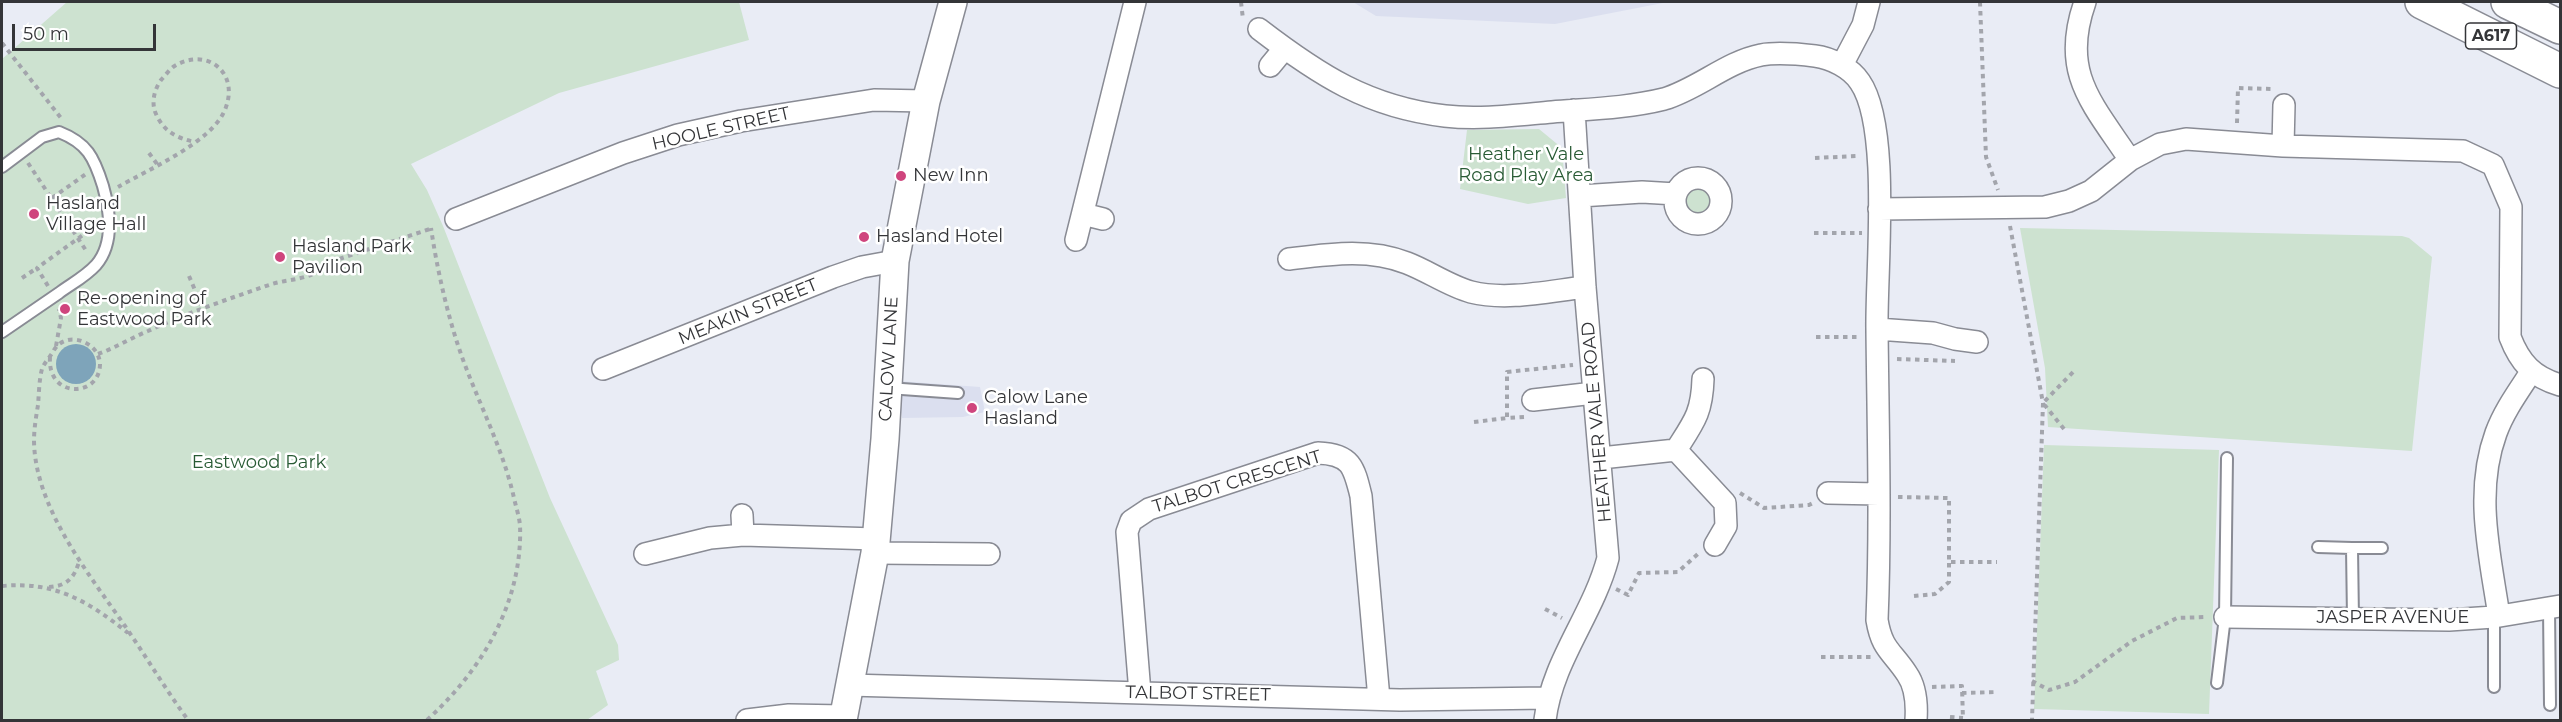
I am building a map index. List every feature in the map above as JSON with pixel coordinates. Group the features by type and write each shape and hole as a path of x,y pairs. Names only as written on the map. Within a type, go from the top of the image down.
{"highway":[{"name":"A617","path":"2422,2 2560,71"},
{"name":"A617","path":"2508,2 2560,27"}],"street":[{"name":"CALOW LANE","path":"843,718 876,546 895,261 926,101 953,2"},
{"path":"1076,240 1093,216 1135,2"},
{"path":"1842,65 1863,25 1869,2"},
{"path":"2085,2 2076,27 2075,57 2081,84 2130,160"},
{"path":"1259,29 1311,69 1355,92 1390,105 1447,116 1485,117 1626,106 1666,98 1730,67 1762,55 1797,54 1822,57 1842,65 1858,78 1869,96 1877,156 1879,209 1877,620 1880,638 1889,653 1908,674 1913,688 1916,720"},
{"path":"1270,66 1284,49"},
{"name":"HOOLE STREET","path":"456,219 623,153 678,135 741,121 864,101 902,99 926,101"},
{"path":"2283,146 2284,105"},
{"name":"HEATHER VALE ROAD","path":"1545,720 1556,688 1602,582 1608,558 1585,287 1574,110"},
{"path":"1879,209 2045,207 2069,201 2091,191 2130,160 2160,144 2186,139 2283,146 2463,151 2493,165 2511,207 2510,338 2517,355 2531,372 2560,385"},
{"path":"1580,196 1642,192 1676,194"},
{"path":"1290,259 1321,246 1337,253 1380,255 1407,263 1470,291 1500,296 1585,287"},
{"name":"MEAKIN STREET","path":"603,369 833,277 862,267 895,261"},
{"path":"1877,333 1933,333 1977,342"},
{"path":"2497,617 2483,497 2486,465 2497,431 2508,408 2531,372"},
{"path":"1676,450 1701,408 1703,379"},
{"path":"1533,399 1594,393"},
{"path":"1601,458 1676,450"},
{"path":"1676,450 1725,503 1726,526 1716,545"},
{"name":"TALBOT CRESCENT","path":"1140,693 1127,532 1131,521 1149,509 1318,453 1332,453 1347,459 1355,472 1359,488 1378,699"},
{"path":"1828,493 1879,495"},
{"path":"645,554 710,538 742,525 876,546 989,554"},
{"name":"JASPER AVENUE","path":"2225,617 2449,620 2497,617 2555,607"},
{"name":"TALBOT STREET","path":"849,685 1378,699 1556,688"},
{"path":"747,720 789,715 843,718"}],"lane":[{"path":"2,167 42,137 59,132 78,139 97,166 109,217 108,238 96,265 81,279 2,332"},
{"path":"888,388 958,393"},
{"path":"2217,683 2225,617 2227,458"},
{"path":"2318,547 2382,548"},
{"path":"2352,548 2353,619"},
{"path":"2550,705 2555,607"},
{"path":"2494,687 2497,617"}],"path":[{"path":"1980,2 1986,157 2014,236 2043,403 2032,720"},
{"path":"2,43 78,139"},
{"path":"105,195 195,142 210,132 224,115 230,97 228,80 221,69 212,63 199,60 186,61 172,67 155,88 153,101 154,111 161,124 172,135 195,142"},
{"path":"2236,142 2238,88 2272,89 2272,94 2284,105"},
{"path":"21,153 96,265"},
{"path":"149,153 157,164"},
{"path":"1815,158 1877,156"},
{"path":"52,198 97,166"},
{"path":"98,354 146,331 203,309 282,281 306,278 320,272 327,264 456,219"},
{"path":"427,720 464,682 497,631 510,596 517,562 520,524 502,457 462,357 431,228"},
{"path":"1814,233 1878,233"},
{"path":"22,278 37,268"},
{"path":"189,276 203,309"},
{"path":"1816,337 1877,333"},
{"path":"50,357 49,368 53,378 60,385 70,389 90,384 97,375 100,365 98,354 90,344 79,339 67,340 56,346 42,368 34,443 38,468 49,502 67,542 133,638 170,697 188,720"},
{"path":"1878,359 1959,361"},
{"path":"2043,403 2074,371"},
{"path":"2043,403 2064,429"},
{"path":"1474,422 1507,418"},
{"path":"1725,503 1742,492 1764,508 1792,507 1809,505 1828,493"},
{"path":"1879,495 1949,498 1949,582 1935,594 1914,596"},
{"path":"1602,582 1628,595 1639,573 1678,572 1695,555 1716,545"},
{"path":"43,587 58,586 69,582 75,575 80,561"},
{"path":"1950,562 1997,562"},
{"path":"2,586 18,584 66,593 89,604 133,638"},
{"path":"2032,681 2049,690 2075,681 2132,641 2177,618 2225,617"},
{"path":"1821,657 1873,657 1889,653"},
{"path":"1913,688 1962,686 1963,719 1950,717"},
{"path":"1962,693 1998,692"}],"shaded area":[{"path":"1353,2 1668,2 1555,24 1376,16"},
{"path":"898,381 980,387 985,412 963,417 902,418"}],"green space":[{"name":"Eastwood Park","path":"67,2 739,2 749,40 559,93 411,164 427,190 443,226 550,498 618,645 619,660 596,671 608,705 587,720 2,720 2,59"},
{"name":"Heather Vale Road Play Area","path":"1539,129 1562,148 1566,198 1528,204 1460,189 1467,130"},
{"path":"1698,186 1704,187 1712,195 1712,207 1704,215 1698,216 1692,215 1684,207 1683,201 1684,195 1692,187"},
{"path":"2020,228 2402,236 2409,238 2432,257 2412,451 2048,427 2045,368"},
{"path":"2044,445 2219,450 2209,714 2034,709"}],"water":[{"path":"76,344 90,350 96,364 90,378 76,384 62,378 56,364 62,350"}],"place":[{"name":"New Inn","path":"901,176"},
{"name":"Hasland Village Hall","path":"34,214"},
{"name":"Hasland Hotel","path":"864,237"},
{"name":"Hasland Park Pavilion","path":"280,257"},
{"name":"Re-opening of Eastwood Park","path":"65,309"},
{"name":"Calow Lane Hasland","path":"972,408"}]}
